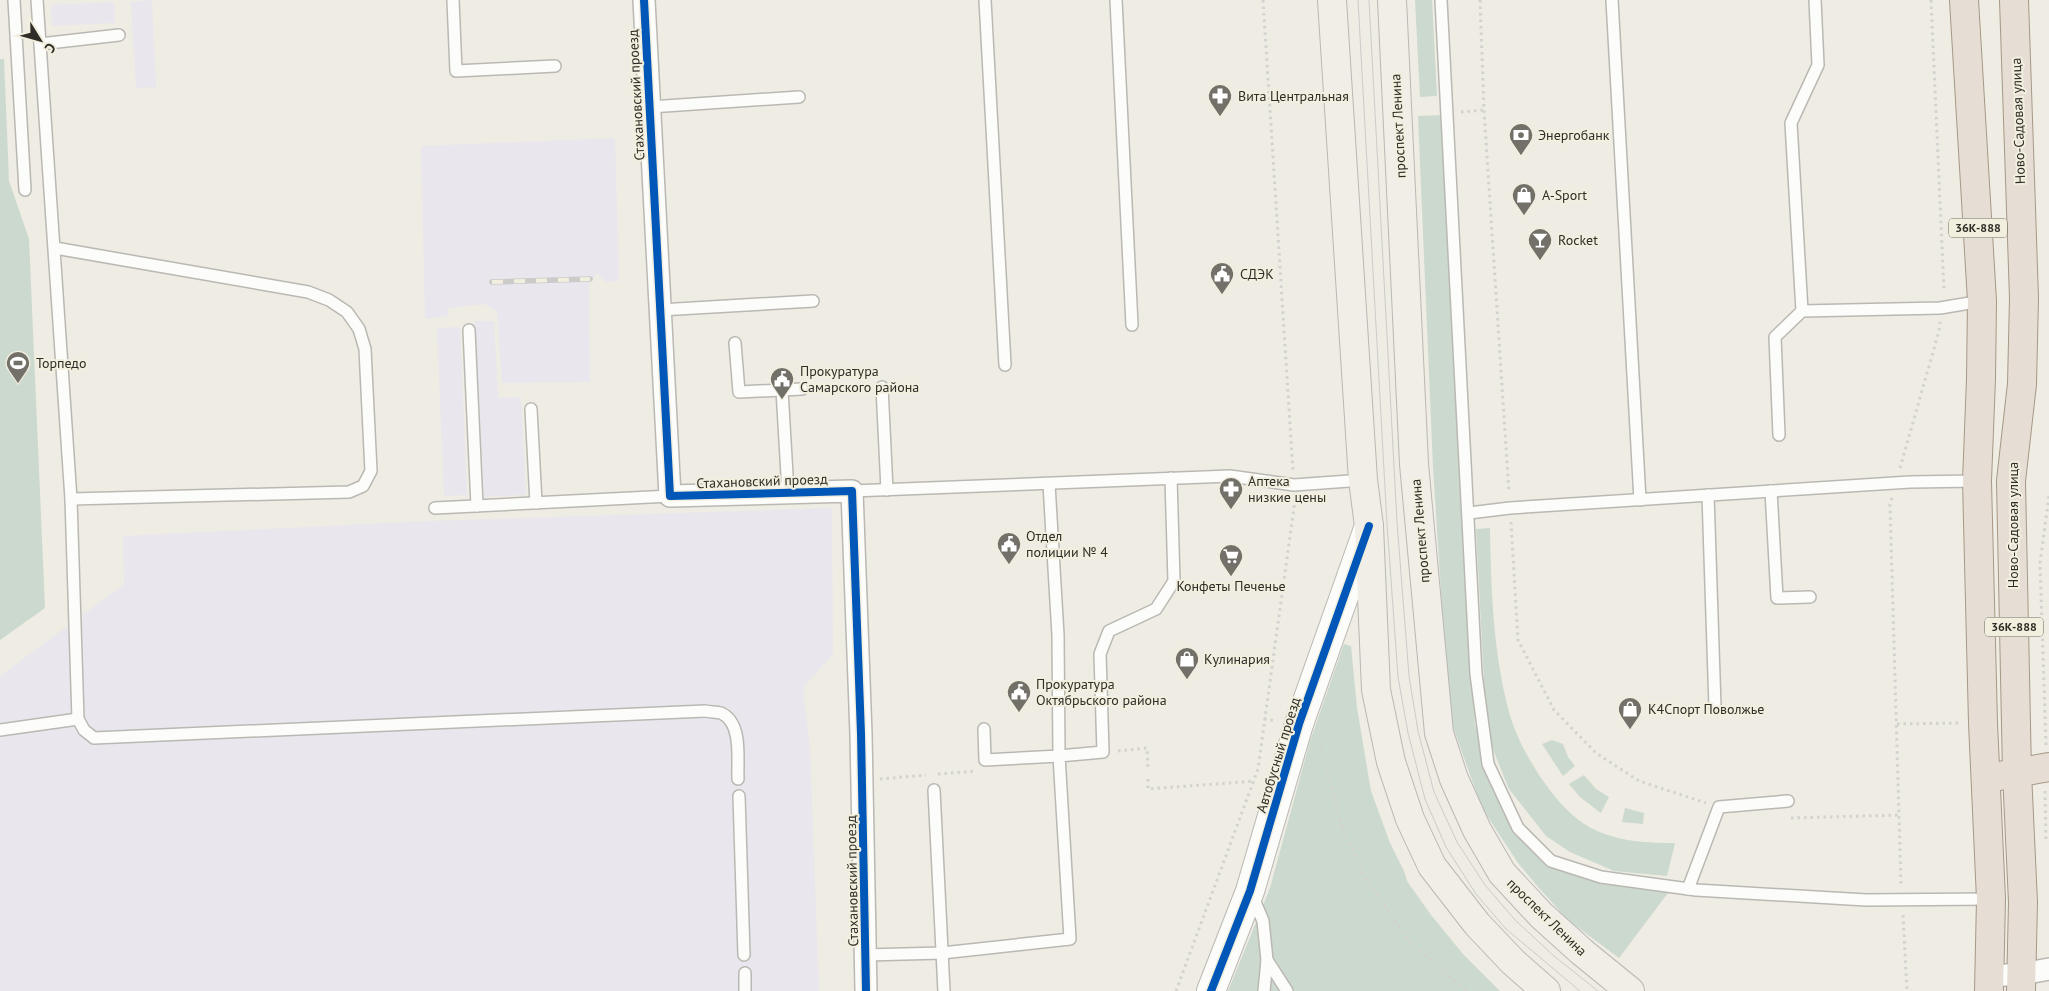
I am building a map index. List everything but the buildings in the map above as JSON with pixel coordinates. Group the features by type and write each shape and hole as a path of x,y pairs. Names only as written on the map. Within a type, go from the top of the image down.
{"main road":[{"path":"1332,0 1363,480 1368,526 1376,690 1391,762 1410,819 1432,866 1477,924 1546,991"},
{"name":"проспект Ленина","path":"1392,0 1414,464 1440,733 1454,779 1477,830 1502,874 1548,921 1582,952 1630,991"},
{"name":"36К-888","path":"1964,0 1982,301 1977,469"},
{"name":"Ново-Садовая улица","path":"2014,0 2024,298 2022,384 2011,481 2017,773 2023,902 2022,982"},
{"path":"1981,379 2002,386 2022,384"},
{"path":"1977,469 1983,723 1991,899 1990,983"},
{"path":"1986,778 2049,767"}],"street":[{"name":"Стахановский проезд","path":"644,0 670,496 852,491 866,991"},
{"name":"Автобусный проезд","path":"1210,991 1250,892 1299,724 1368,526"},
{"path":"1990,983 2022,982 2049,970"}],"lane":[{"path":"14,0 25,190"},
{"path":"37,0 71,499 78,719 84,730 94,738 705,711 721,714 733,724 736,736 738,779"},
{"path":"453,0 456,71 555,66"},
{"path":"985,0 1005,365"},
{"path":"1116,0 1132,325"},
{"path":"1442,0 1476,674 1488,764 1518,828 1552,861 1602,877 1688,889 1866,900 1991,899"},
{"path":"1612,0 1640,500"},
{"path":"1802,311 1791,123 1818,65 1815,0"},
{"path":"40,44 119,35"},
{"path":"650,107 799,97"},
{"path":"55,248 308,292 329,300 347,312 359,329 365,349 371,471 363,486 348,492 71,499"},
{"path":"660,310 813,301"},
{"path":"1778,435 1775,337 1802,311 1940,308 1982,301"},
{"path":"468,330 477,506"},
{"path":"735,343 738,392 802,389"},
{"path":"882,388 887,490"},
{"path":"782,390 788,492"},
{"path":"531,408 536,503"},
{"path":"1469,513 1510,508 1896,483 1977,469"},
{"path":"852,491 1230,476 1294,485 1363,480"},
{"path":"984,729 986,760 1103,752 1100,654 1109,631 1156,609 1174,581 1170,478"},
{"path":"866,955 942,953 1070,938 1059,756 1058,635 1049,484"},
{"path":"1771,491 1777,598 1810,597"},
{"path":"1708,495 1715,707"},
{"path":"435,508 670,496"},
{"path":"0,730 78,719"},
{"path":"934,790 944,991"},
{"path":"739,796 744,955"},
{"path":"1688,889 1719,807 1788,801"},
{"path":"1250,892 1262,920 1267,960 1264,991"},
{"path":"1267,960 1287,991"},
{"path":"745,973 745,991"}],"path":[{"path":"1176,991 1258,769 1296,498 1263,0"},
{"path":"1480,0 1484,110 1518,640 1554,710 1596,753 1639,781 1719,807"},
{"path":"1907,991 1902,900 1890,505 1939,331 1940,308 1945,288 1931,0"},
{"path":"1299,724 1316,734 1344,829 1367,881 1410,942 1467,991"},
{"path":"1103,752 1147,748 1148,769"},
{"path":"1148,779 1148,789 1254,781"},
{"path":"1794,818 1900,815"}],"shaded area":[{"path":"152,0 156,87 136,88 131,2"},
{"path":"1415,0 1432,0 1437,96 1420,97"},
{"path":"114,2 115,23 52,26 51,5"},
{"name":"Торпедо","path":"0,59 4,59 9,181 29,239 45,608 0,640"},
{"path":"1443,115 1459,465 1475,725 1496,783 1530,840 1562,863 1599,877 1674,885 1619,958 1568,920 1518,863 1482,808 1449,716 1433,467 1418,116"},
{"path":"615,138 619,281 606,282 597,273 589,285 590,382 502,383 497,312 485,304 448,308 448,316 425,319 421,146"},
{"path":"475,321 494,321 498,398 521,397 526,495 484,497"},
{"path":"460,327 467,495 444,496 437,328"},
{"path":"832,508 833,654 803,688 810,748 819,991 0,991 0,676 124,584 123,536 429,521"},
{"path":"1490,528 1492,596 1499,664 1511,719 1530,761 1559,801 1570,813 1590,828 1626,840 1675,843 1667,876 1614,871 1570,852 1546,836 1509,789 1492,747 1485,700 1476,529"},
{"path":"1344,644 1351,646 1357,708 1371,791 1390,843 1407,881 1431,915 1463,954 1500,991 1228,991 1270,888 1310,741"},
{"path":"1552,740 1563,744 1568,757 1575,766 1563,776 1542,744"},
{"path":"1584,775 1596,789 1609,797 1601,813 1580,797 1569,784"},
{"path":"1625,808 1644,813 1643,824 1622,822"}],"tram line":[{"path":"1358,0 1387,524 1398,677 1408,733 1425,799 1446,847 1476,894 1506,929 1580,991"},
{"path":"1369,0 1397,522 1409,676 1418,731 1434,792 1457,842 1485,885 1515,920 1554,956 1598,991"}],"railway":[{"path":"492,282 590,279"}],"cycle path":[{"path":"644,0 670,496 852,491 861,734 866,991"},
{"path":"1211,991 1250,891 1299,724 1369,526"}],"place":[{"name":"Вита Центральная","path":"1220,117"},
{"name":"Энергобанк","path":"1521,156"},
{"name":"A-Sport","path":"1524,216"},
{"name":"Rocket","path":"1540,261"},
{"name":"СДЭК","path":"1222,295"},
{"name":"Торпедо","path":"18,384"},
{"name":"Прокуратура Самарского района","path":"782,400"},
{"name":"Аптека низкие цены","path":"1231,510"},
{"name":"Отдел полиции № 4","path":"1009,565"},
{"name":"Конфеты Печенье","path":"1231,577"},
{"name":"Кулинария","path":"1187,680"},
{"name":"Прокуратура Октябрьского района","path":"1019,713"},
{"name":"К4Спорт Поволжье","path":"1630,730"}]}
